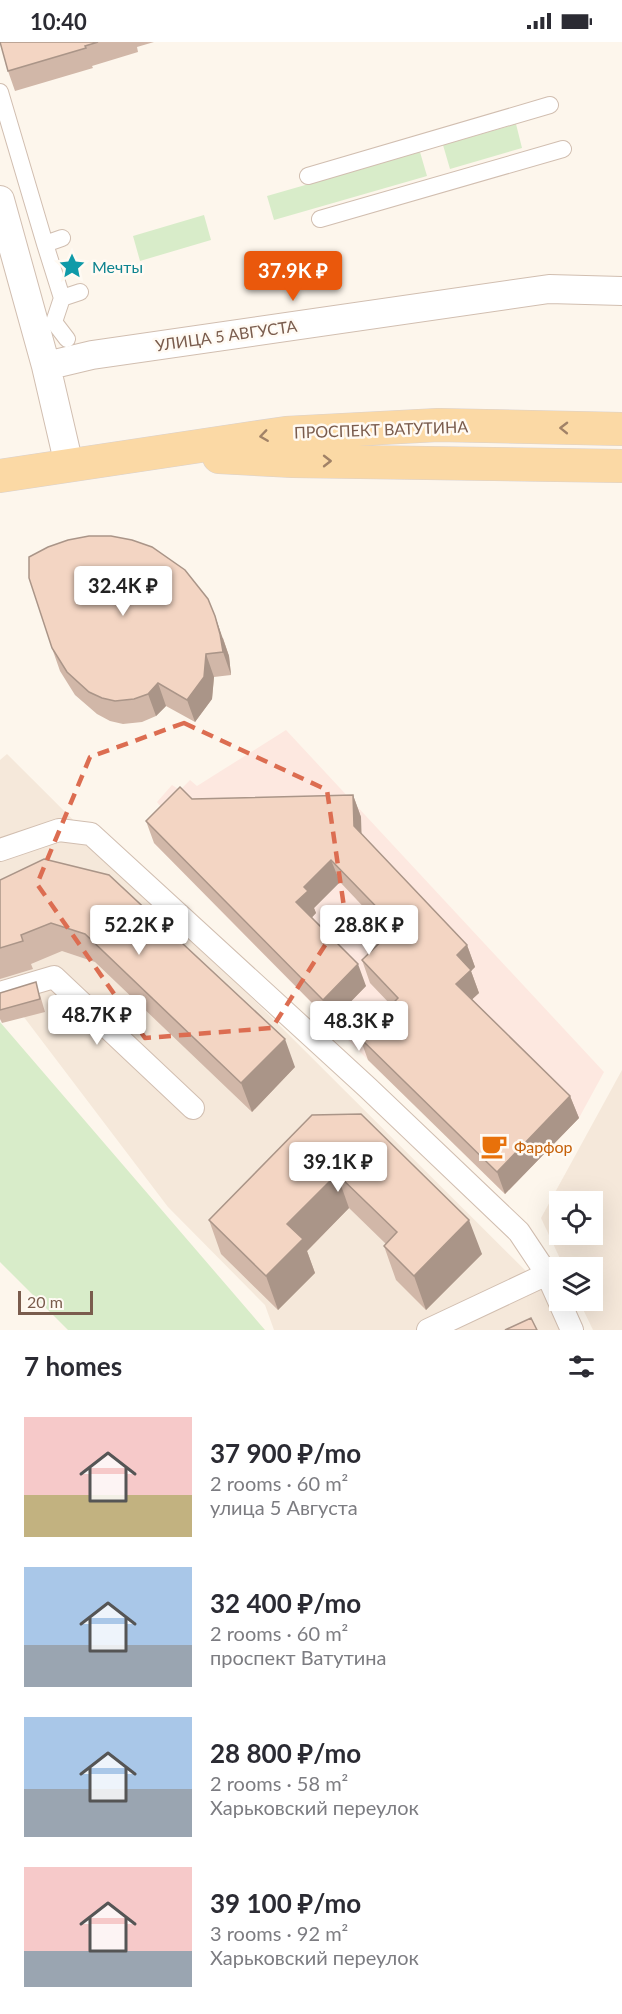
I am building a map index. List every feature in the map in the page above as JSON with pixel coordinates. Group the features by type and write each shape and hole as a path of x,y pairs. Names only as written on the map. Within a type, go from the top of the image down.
{"main road":[{"name":"ПРОСПЕКТ ВАТУТИНА","path":"0,476 286,433 427,426 622,429"},
{"name":"ПРОСПЕКТ ВАТУТИНА","path":"142,453 293,461 622,466"}],"street":[{"path":"0,92 62,298 50,323 67,339"},
{"path":"308,176 550,105"},
{"path":"320,219 563,149"},
{"path":"0,200 46,366 69,465"},
{"path":"45,244 62,238"},
{"name":"УЛИЦА 5 АВГУСТА","path":"46,366 92,355 549,289 622,291"},
{"path":"62,298 80,292"},
{"path":"0,850 59,830 91,834 368,1088 519,1232 547,1274 572,1330"},
{"path":"0,993 54,977 193,1108"},
{"path":"428,1330 547,1274"}],"highlighted area":[{"path":"184,723 327,790 345,914 272,1028 145,1038 37,884 90,757"}],"shaded area":[{"path":"286,730 604,1072 579,1118 505,1194 368,1060 154,843 174,823 157,802 172,785 180,790 190,780 197,786"},
{"path":"7,754 545,1290 549,1300 549,1311 553,1311 561,1330 274,1330 265,1305 168,1207 14,1004 0,991 0,760"},
{"path":"622,1070 622,1330 593,1330 584,1311 603,1311 603,1257 559,1257 554,1245 603,1245 603,1191 556,1191"},
{"path":"549,1203 549,1235 541,1218"}],"green space":[{"path":"516,124 522,148 450,169 443,145"},
{"path":"420,152 427,176 274,220 267,196"},
{"path":"204,215 211,240 140,261 133,236"},
{"path":"0,1022 265,1330 68,1330 0,1262"}],"building":[{"path":"0,42 98,42 85,46 86,48 8,71"},
{"path":"89,536 111,536 152,547 185,570 208,599 215,616 223,652 206,654 204,677 187,700 158,683 148,694 134,699 115,701 102,698 89,692 67,672 52,648 29,578 29,557 68,540"},
{"path":"180,787 192,799 353,795 354,826 467,945 457,955 471,970 456,984 570,1096 497,1172 360,1038 398,998 362,960 396,927 331,860 304,887 308,891 296,902 358,964 323,1000 146,821"},
{"path":"44,859 109,875 285,1039 241,1083 85,934 51,923 21,935 23,941 0,948 0,880"},
{"path":"36,982 40,999 0,1010 0,993"},
{"path":"361,1114 469,1220 414,1276 384,1246 397,1232 337,1174 287,1224 303,1239 266,1276 209,1220 312,1115"},
{"path":"531,1318 537,1330 505,1330"}],"place":[{"name":"Мечты","path":"72,266"},
{"name":"Фарфор","path":"494,1146"}]}
